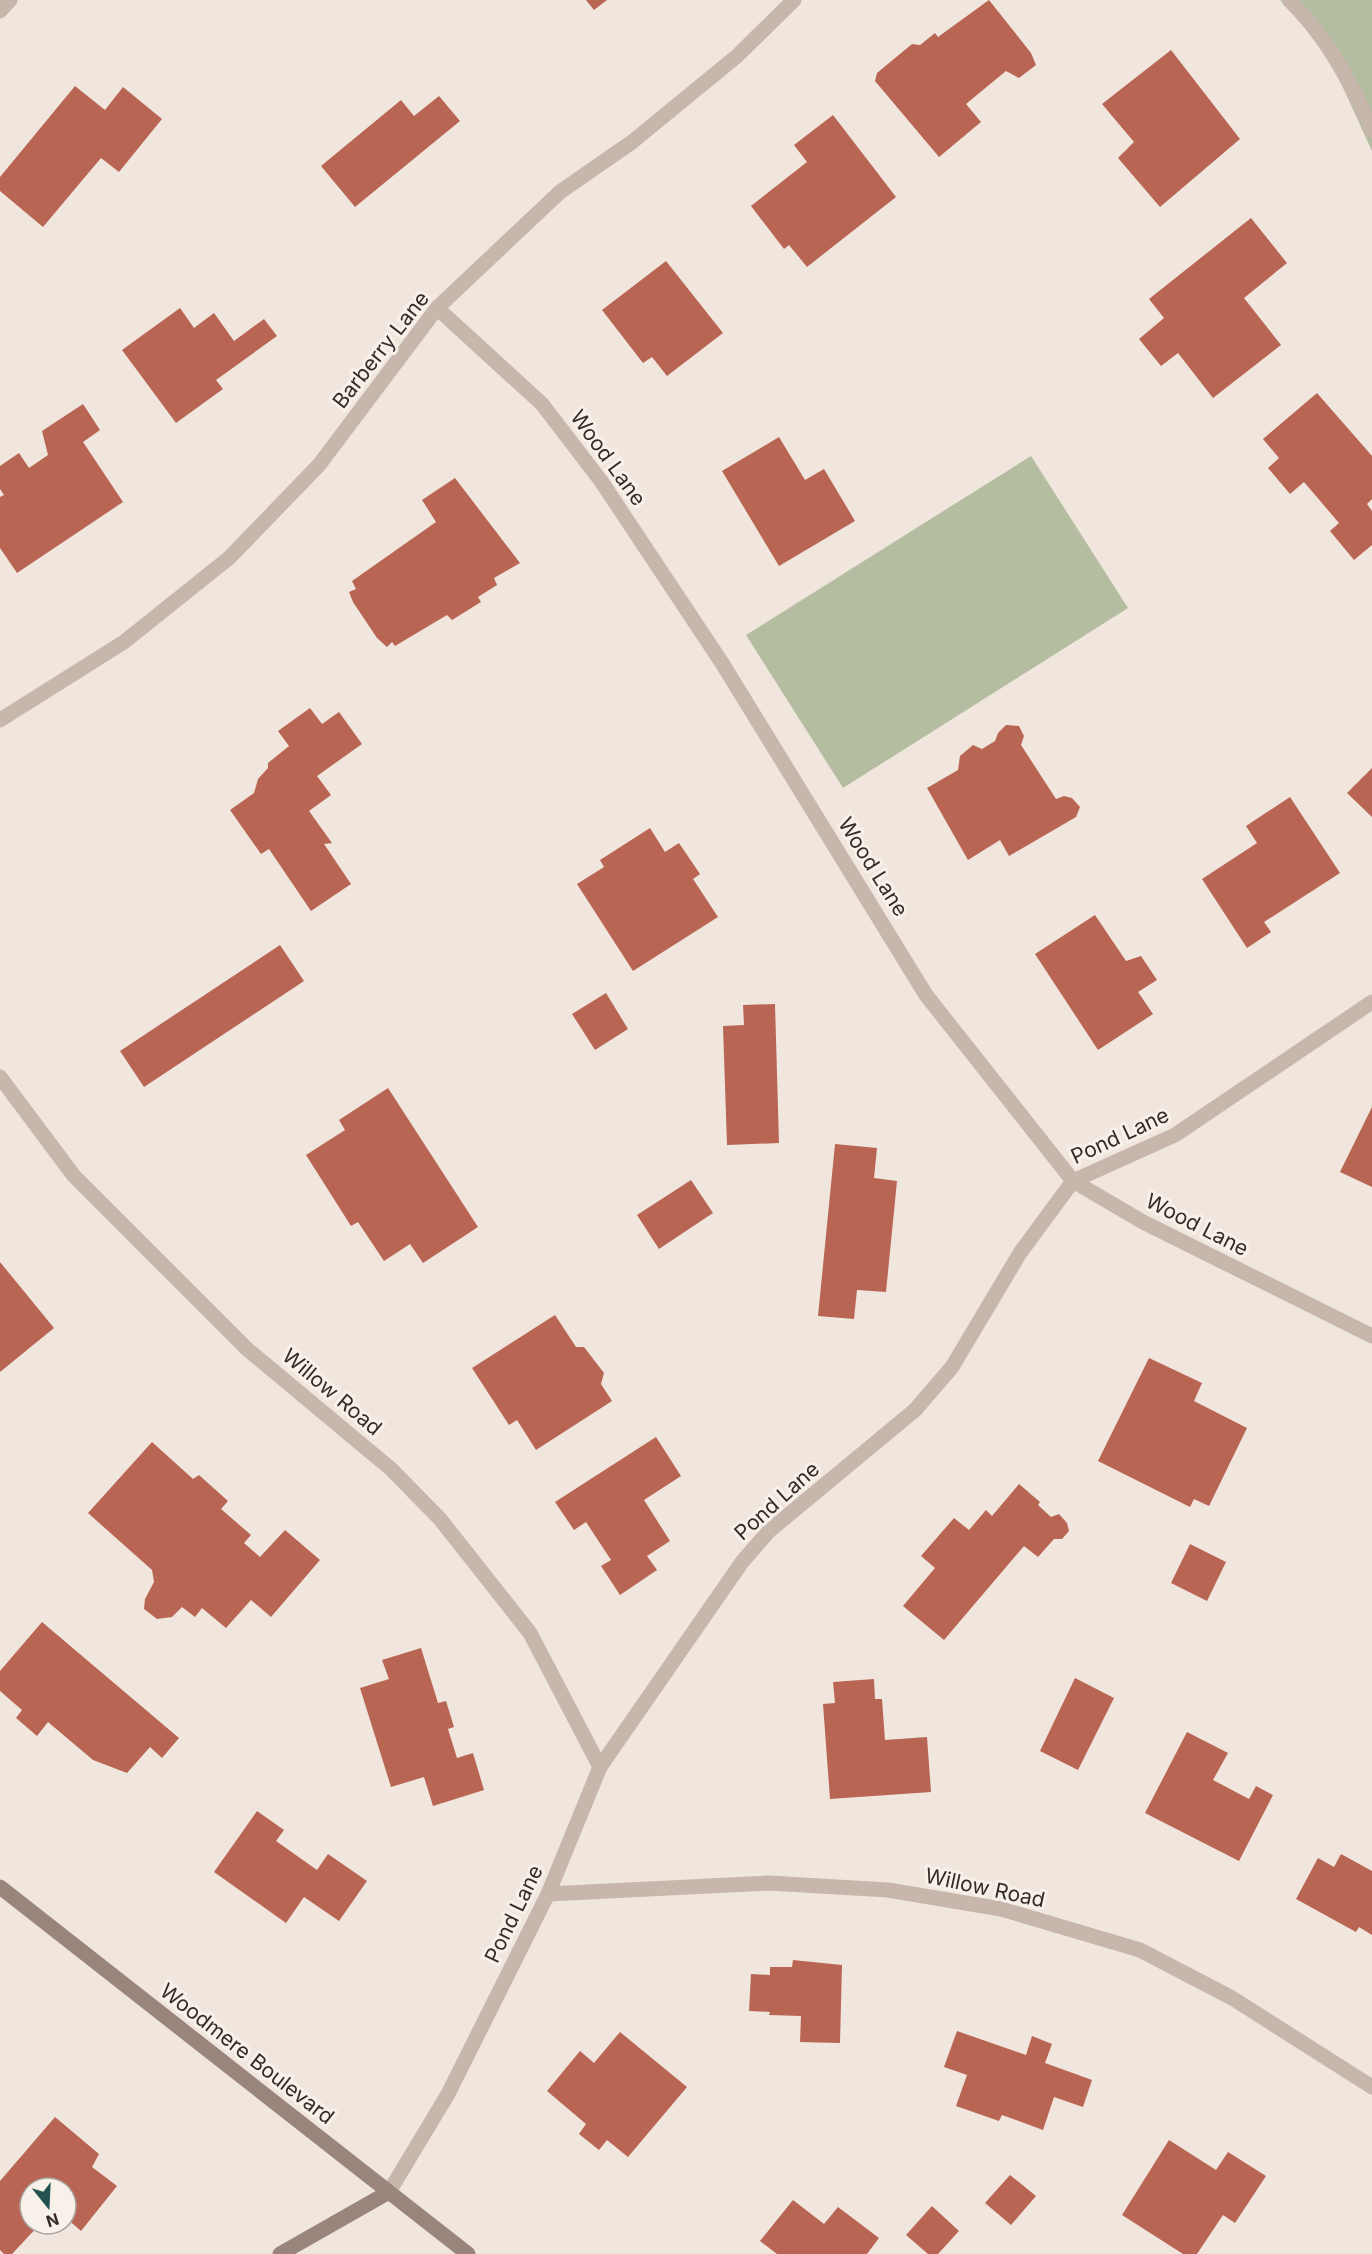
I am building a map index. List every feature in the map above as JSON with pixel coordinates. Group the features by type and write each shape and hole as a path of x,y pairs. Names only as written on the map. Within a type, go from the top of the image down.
{"street":[{"path":"0,11 9,0"},
{"name":"Barberry Lane","path":"0,720 123,642 229,558 319,465 437,308 560,192 632,142 737,56 794,0"},
{"path":"1289,0 1314,24 1350,79 1372,130"},
{"name":"Wood Lane","path":"437,308 542,404 601,481 722,663 926,995 1073,1181 1143,1222 1372,1336"},
{"name":"Pond Lane","path":"389,2192 448,2094 548,1894 600,1767 742,1562 769,1531 915,1410 952,1367 1020,1252 1073,1181 1175,1135 1372,1002"},
{"name":"Willow Road","path":"0,1077 79,1181 248,1349 391,1468 440,1519 530,1633 600,1767"},
{"name":"Willow Road","path":"548,1894 768,1882 888,1890 1001,1909 1140,1950 1232,1998 1372,2087"},
{"name":"Woodmere Boulevard","path":"0,1887 468,2254"},
{"path":"280,2254 389,2192"}],"green space":[{"path":"1280,0 1372,0 1372,151 1314,24"},
{"path":"1031,456 1128,608 843,788 746,635"}],"building":[{"path":"586,0 607,0 594,10"},
{"path":"989,0 1031,53 1036,65 1019,78 1006,71 966,104 981,122 939,157 875,81 877,73 912,44 920,45 935,33 938,37"},
{"path":"1171,50 1240,139 1160,207 1118,158 1134,142 1102,104"},
{"path":"75,86 105,110 123,87 162,119 119,172 101,158 43,227 0,191 0,177"},
{"path":"439,96 460,121 355,207 321,166 401,100 414,116"},
{"path":"833,115 896,197 807,267 789,245 784,249 751,206 807,162 794,145"},
{"path":"1251,218 1287,263 1244,298 1281,345 1213,398 1178,353 1161,366 1139,339 1164,318 1149,299"},
{"path":"666,261 723,333 667,376 652,357 643,363 602,310"},
{"path":"180,308 194,328 214,313 234,341 264,319 277,336 216,380 223,389 176,423 122,350"},
{"path":"1317,393 1372,456 1372,499 1367,504 1372,511 1372,545 1354,560 1330,531 1339,523 1304,482 1290,494 1268,468 1279,458 1263,439"},
{"path":"83,404 100,430 83,442 123,502 17,573 0,548 0,497 4,495 0,489 0,466 19,453 29,468 48,455 42,431"},
{"path":"779,437 805,480 824,469 855,521 779,566 722,471"},
{"path":"455,478 520,563 494,578 497,585 478,597 481,602 452,620 447,615 395,646 392,642 387,647 377,638 353,602 349,592 356,589 352,581 436,522 422,500"},
{"path":"310,708 322,724 339,712 362,744 317,776 331,795 309,811 332,843 324,844 351,884 311,911 269,849 261,854 230,810 254,793 258,779 268,768 268,763 289,746 278,731"},
{"path":"1006,725 1019,726 1024,736 1021,745 1056,799 1064,796 1072,798 1080,807 1076,817 1009,856 1000,840 968,860 927,788 958,770 960,756 973,745 982,749 995,741 998,733"},
{"path":"1372,768 1372,817 1347,793"},
{"path":"1290,797 1340,873 1264,922 1271,932 1247,948 1202,879 1257,843 1246,826"},
{"path":"650,828 665,852 679,843 700,874 693,879 718,917 633,971 577,884 604,867 600,860"},
{"path":"1095,915 1126,961 1141,956 1157,980 1138,992 1153,1014 1098,1050 1035,954"},
{"path":"280,945 304,981 144,1087 120,1051"},
{"path":"606,993 628,1029 595,1050 572,1014"},
{"path":"775,1004 779,1143 727,1145 723,1026 744,1025 743,1005"},
{"path":"388,1088 478,1227 423,1263 410,1244 384,1261 358,1222 351,1226 306,1155 345,1130 339,1120"},
{"path":"1372,1107 1372,1187 1340,1172"},
{"path":"835,1144 877,1148 874,1178 897,1181 886,1292 857,1290 854,1319 818,1316"},
{"path":"691,1180 713,1213 659,1249 637,1215"},
{"path":"0,1262 54,1328 0,1372"},
{"path":"555,1315 576,1347 584,1347 604,1373 601,1384 612,1401 536,1450 517,1420 509,1425 472,1368"},
{"path":"1149,1358 1202,1383 1194,1401 1247,1428 1209,1506 1194,1499 1190,1507 1098,1461"},
{"path":"656,1437 681,1476 644,1500 670,1541 647,1556 657,1570 620,1595 601,1566 611,1560 586,1522 574,1530 555,1502"},
{"path":"152,1442 193,1479 199,1475 228,1501 221,1509 251,1535 244,1543 260,1557 285,1530 320,1560 271,1617 251,1600 226,1628 202,1608 195,1617 182,1607 172,1617 157,1619 144,1609 145,1599 154,1582 152,1570 88,1513"},
{"path":"1019,1484 1040,1502 1038,1505 1051,1517 1059,1514 1067,1523 1069,1531 1062,1539 1054,1539 1038,1557 1024,1546 944,1640 903,1606 935,1568 921,1556 954,1518 969,1530 986,1510 992,1516"},
{"path":"1190,1544 1226,1562 1207,1601 1171,1583"},
{"path":"42,1622 179,1738 162,1758 150,1747 127,1773 93,1760 48,1722 37,1736 16,1718 22,1710 0,1691 0,1671"},
{"path":"421,1648 438,1703 446,1701 454,1727 448,1729 457,1758 473,1753 484,1790 433,1806 424,1777 391,1787 360,1688 389,1679 382,1660"},
{"path":"1075,1678 1114,1698 1078,1770 1040,1751"},
{"path":"874,1679 875,1699 882,1699 885,1740 927,1737 931,1792 830,1799 823,1704 835,1703 833,1682"},
{"path":"1187,1732 1228,1753 1213,1780 1249,1799 1256,1786 1273,1795 1239,1861 1145,1813"},
{"path":"257,1811 284,1830 276,1841 317,1870 328,1854 367,1881 339,1921 304,1897 286,1923 214,1872"},
{"path":"1341,1854 1372,1871 1372,1935 1359,1927 1356,1932 1296,1899 1318,1858 1334,1867"},
{"path":"793,1960 842,1965 840,2043 800,2042 801,2016 769,2015 770,2012 749,2011 751,1974 770,1975 770,1967 792,1967"},
{"path":"957,2031 1026,2055 1032,2036 1052,2044 1045,2063 1092,2080 1083,2107 1054,2097 1043,2130 1002,2115 999,2121 956,2106 967,2075 944,2067"},
{"path":"620,2032 687,2087 628,2157 607,2140 599,2150 579,2134 586,2124 547,2091 580,2051 594,2063"},
{"path":"55,2117 99,2154 92,2167 117,2186 81,2231 78,2228 78,2176 18,2176 18,2236 29,2236 12,2254 4,2254 0,2250 0,2181"},
{"path":"1169,2140 1216,2170 1228,2152 1266,2176 1235,2223 1223,2215 1197,2254 1183,2254 1122,2215"},
{"path":"1010,2175 1036,2196 1011,2225 985,2203"},
{"path":"793,2200 824,2224 838,2207 879,2238 867,2254 777,2254 760,2241"},
{"path":"932,2206 959,2231 938,2254 928,2254 906,2235"}]}
